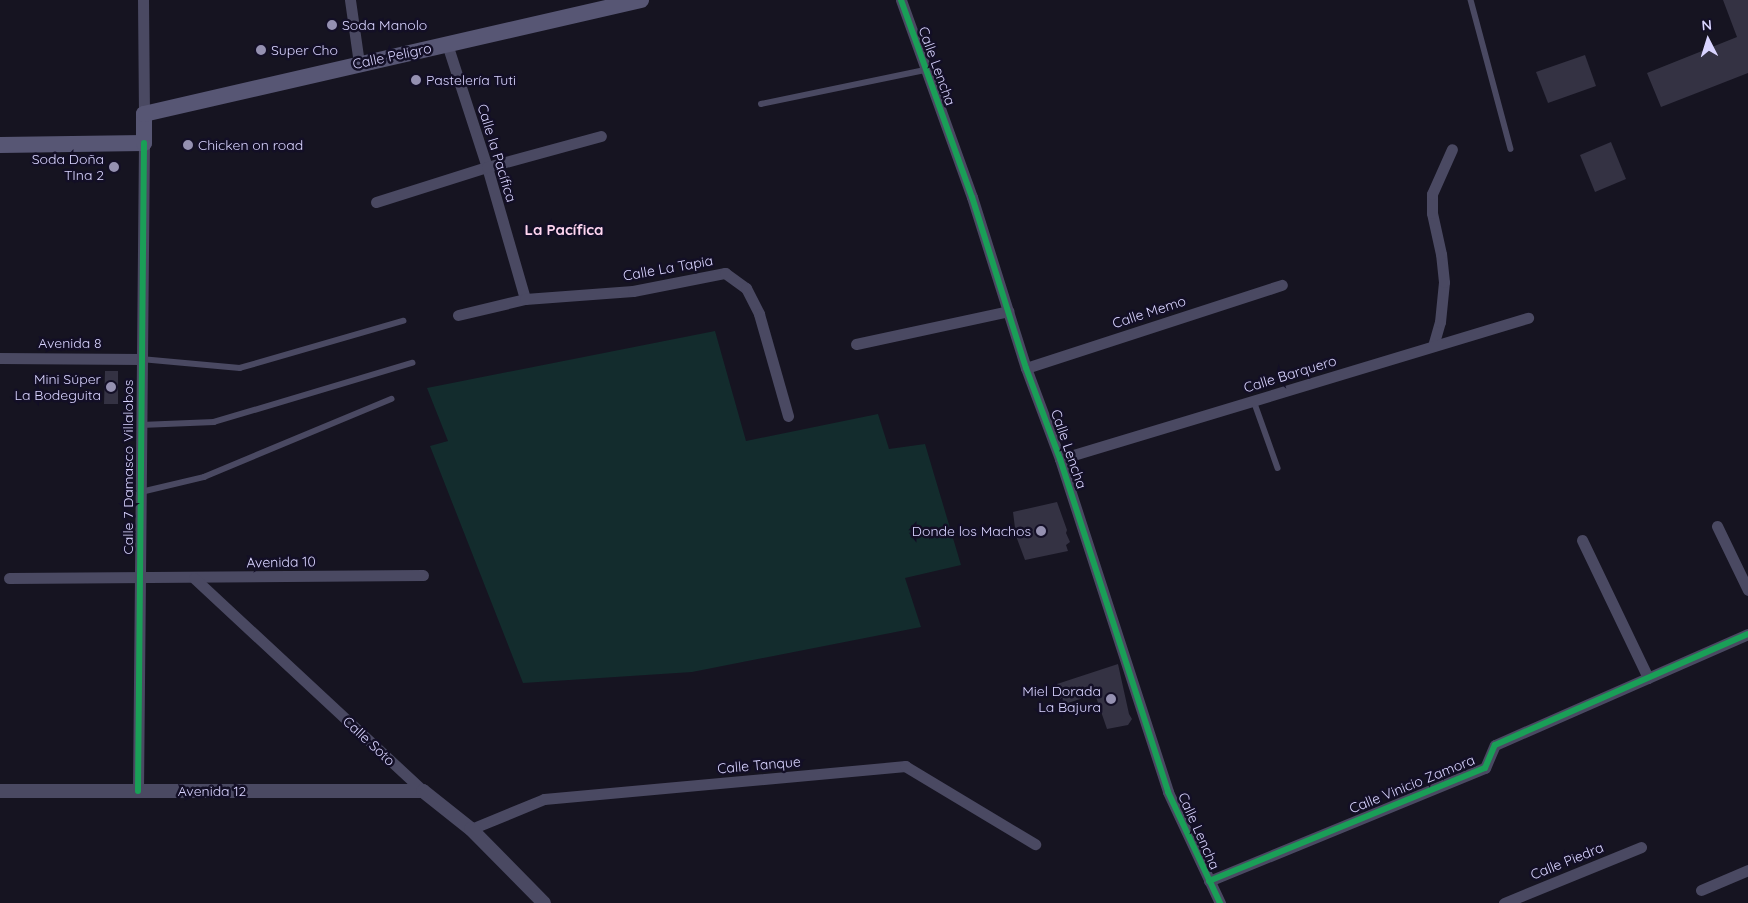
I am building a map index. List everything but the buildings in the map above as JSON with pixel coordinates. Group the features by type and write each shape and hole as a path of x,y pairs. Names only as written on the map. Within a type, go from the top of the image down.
{"main road":[{"name":"Calle Peligro","path":"144,114 359,63 641,0"},
{"name":"Calle 7 Damasco Villalobos","path":"144,114 144,143"},
{"path":"0,145 144,143"}],"street":[{"name":"Calle 7 Damasco Villalobos","path":"143,0 144,114"},
{"path":"350,0 359,63"},
{"name":"Calle Lencha","path":"900,0 972,197 1026,368 1060,459 1168,792 1208,881 1220,903"},
{"name":"Calle la Pacífica","path":"447,44 487,167 525,299"},
{"path":"376,202 487,167 601,136"},
{"name":"Calle 7 Damasco Villalobos","path":"138,791 141,579 140,359 144,143"},
{"path":"1433,346 1443,307 1444,282 1441,254 1432,213 1432,194 1452,149"},
{"name":"Calle La Tapia","path":"458,315 525,299 633,291 725,273 746,288 759,314 788,416"},
{"name":"Calle Memo","path":"1026,368 1282,285"},
{"path":"856,344 1008,311"},
{"name":"Calle Barquero","path":"1060,459 1528,318"},
{"name":"Avenida 8","path":"0,358 140,359"},
{"path":"1718,526 1748,590"},
{"path":"1582,540 1648,678"},
{"name":"Avenida 10","path":"9,578 141,579 422,575"},
{"name":"Calle Soto","path":"194,578 423,791 471,829 544,903"},
{"name":"Calle Vinicio Zamora","path":"1208,881 1485,768 1495,745 1748,634"},
{"name":"Calle Tanque","path":"471,829 544,799 905,766 1035,844"},
{"name":"Avenida 12","path":"0,791 423,791"},
{"name":"Calle Piedra","path":"1504,903 1641,847"},
{"path":"1701,890 1748,870"}],"lane":[{"path":"1471,0 1511,149"},
{"path":"761,104 925,70"},
{"path":"140,359 240,368 403,321"},
{"path":"141,425 214,422 412,363"},
{"path":"141,492 204,477 391,399"},
{"path":"1254,401 1278,468"}],"green space":[{"path":"715,331 746,441 878,414 889,449 925,444 961,565 905,578 921,627 692,672 523,683 430,446 448,441 427,388"}],"cycle path":[{"path":"901,0 972,197 1026,368 1060,459 1168,792 1220,903"},
{"path":"138,791 144,143"},
{"path":"1209,881 1485,768 1495,745 1748,634"}],"place":[{"name":"Soda Manolo","path":"332,25"},
{"name":"Super Cho","path":"261,50"},
{"name":"Pastelería Tuti","path":"416,80"},
{"name":"Chicken on road","path":"188,145"},
{"name":"Soda Doña TIna 2","path":"114,167"},
{"name":"Mini Súper La Bodeguita","path":"111,387"},
{"name":"Donde los Machos","path":"1041,531"},
{"name":"Miel Dorada La Bajura","path":"1111,699"}],"district":[{"name":"La Pacífica","path":"564,230"}]}
